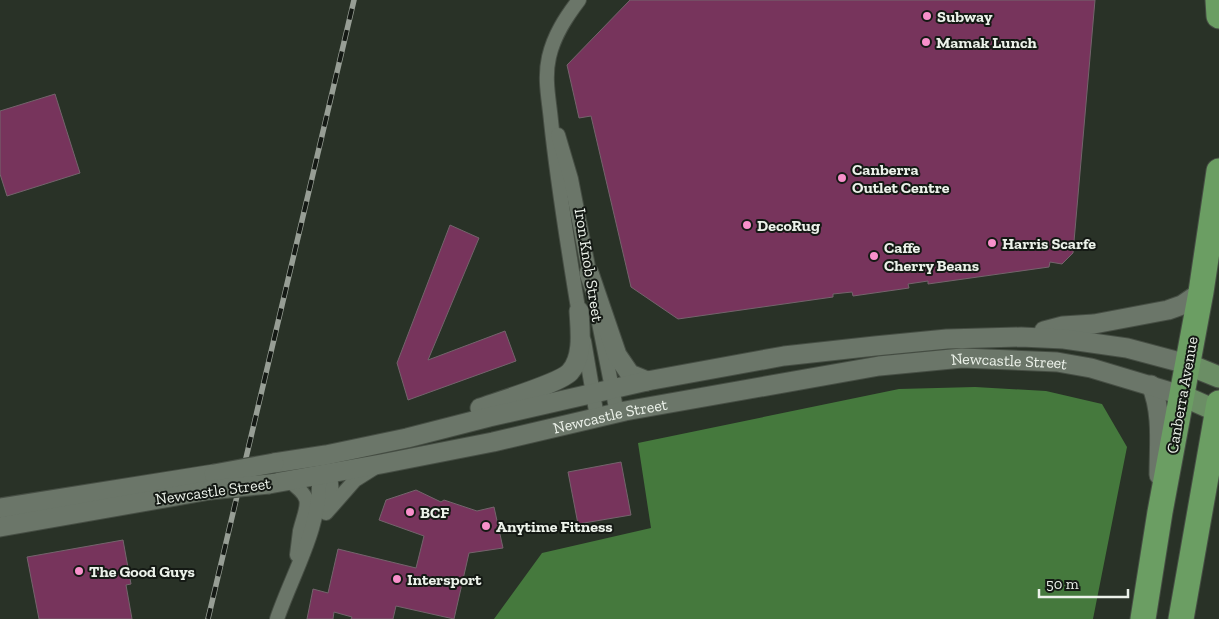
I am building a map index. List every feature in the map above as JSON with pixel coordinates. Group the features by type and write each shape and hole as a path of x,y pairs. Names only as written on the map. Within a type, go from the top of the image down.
{"highway":[{"path":"1218,0 1219,16"},
{"name":"Canberra Avenue","path":"1143,619 1160,512 1201,292 1219,170"},
{"path":"1181,619 1213,471 1218,409"}],"main road":[{"path":"589,273 616,355 630,374 648,381"},
{"path":"1021,337 1063,326 1094,324 1168,310 1182,305 1201,292"},
{"path":"407,438 553,381 570,372 579,356 579,311"},
{"name":"Newcastle Street","path":"0,526 212,482 274,463 407,438 592,393 784,356 947,339 1021,337 1064,339 1127,348 1187,364"},
{"name":"Newcastle Street","path":"0,508 212,482 279,482 493,442 616,412 879,366 962,358 1057,362 1091,368 1182,395 1218,409"},
{"path":"1187,364 1219,377"},
{"path":"1151,386 1158,409 1160,512"},
{"path":"321,455 324,474"}],"street":[{"name":"Iron Knob Street","path":"579,0 567,15 556,36 549,56 546,77 547,98 551,118 571,179 616,412"},
{"name":"Iron Knob Street","path":"551,118 554,158 597,416"},
{"path":"277,619 310,537 326,513 355,480 381,464"},
{"path":"324,474 332,494 326,513"},
{"path":"310,537 324,474"},
{"path":"279,482 302,492 306,497 307,504 294,573"}],"green space":[{"path":"975,387 1046,391 1102,404 1127,447 1093,619 494,619 542,553 651,528 638,443 899,389"}],"building":[{"name":"Canberra Outlet Centre","path":"630,0 1095,0 1073,253 1062,264 1050,262 1049,267 928,284 928,281 908,284 909,288 853,296 852,292 833,294 833,297 678,319 631,287 591,116 579,118 567,65"},
{"path":"55,94 80,173 7,196 0,174 0,111"},
{"path":"450,225 479,238 428,360 505,331 516,361 408,400 397,363"},
{"path":"621,462 631,515 578,524 568,472"},
{"path":"416,490 441,502 444,500 477,511 494,507 503,548 469,553 454,619 396,606 393,619 351,619 352,617 334,612 333,619 307,619 313,589 328,593 338,549 416,568 424,536 379,520 386,500"},
{"name":"The Good Guys","path":"123,540 131,584 126,585 132,619 39,619 27,557"}],"railway":[{"path":"208,619 354,0"}],"place":[{"name":"Subway","path":"927,16"},
{"name":"Mamak Lunch","path":"926,42"},
{"name":"Canberra Outlet Centre","path":"842,178"},
{"name":"DecoRug","path":"747,225"},
{"name":"Harris Scarfe","path":"992,243"},
{"name":"Caffe Cherry Beans","path":"874,256"},
{"name":"BCF","path":"410,512"},
{"name":"Anytime Fitness","path":"486,526"},
{"name":"The Good Guys","path":"79,571"},
{"name":"Intersport","path":"397,579"}]}
